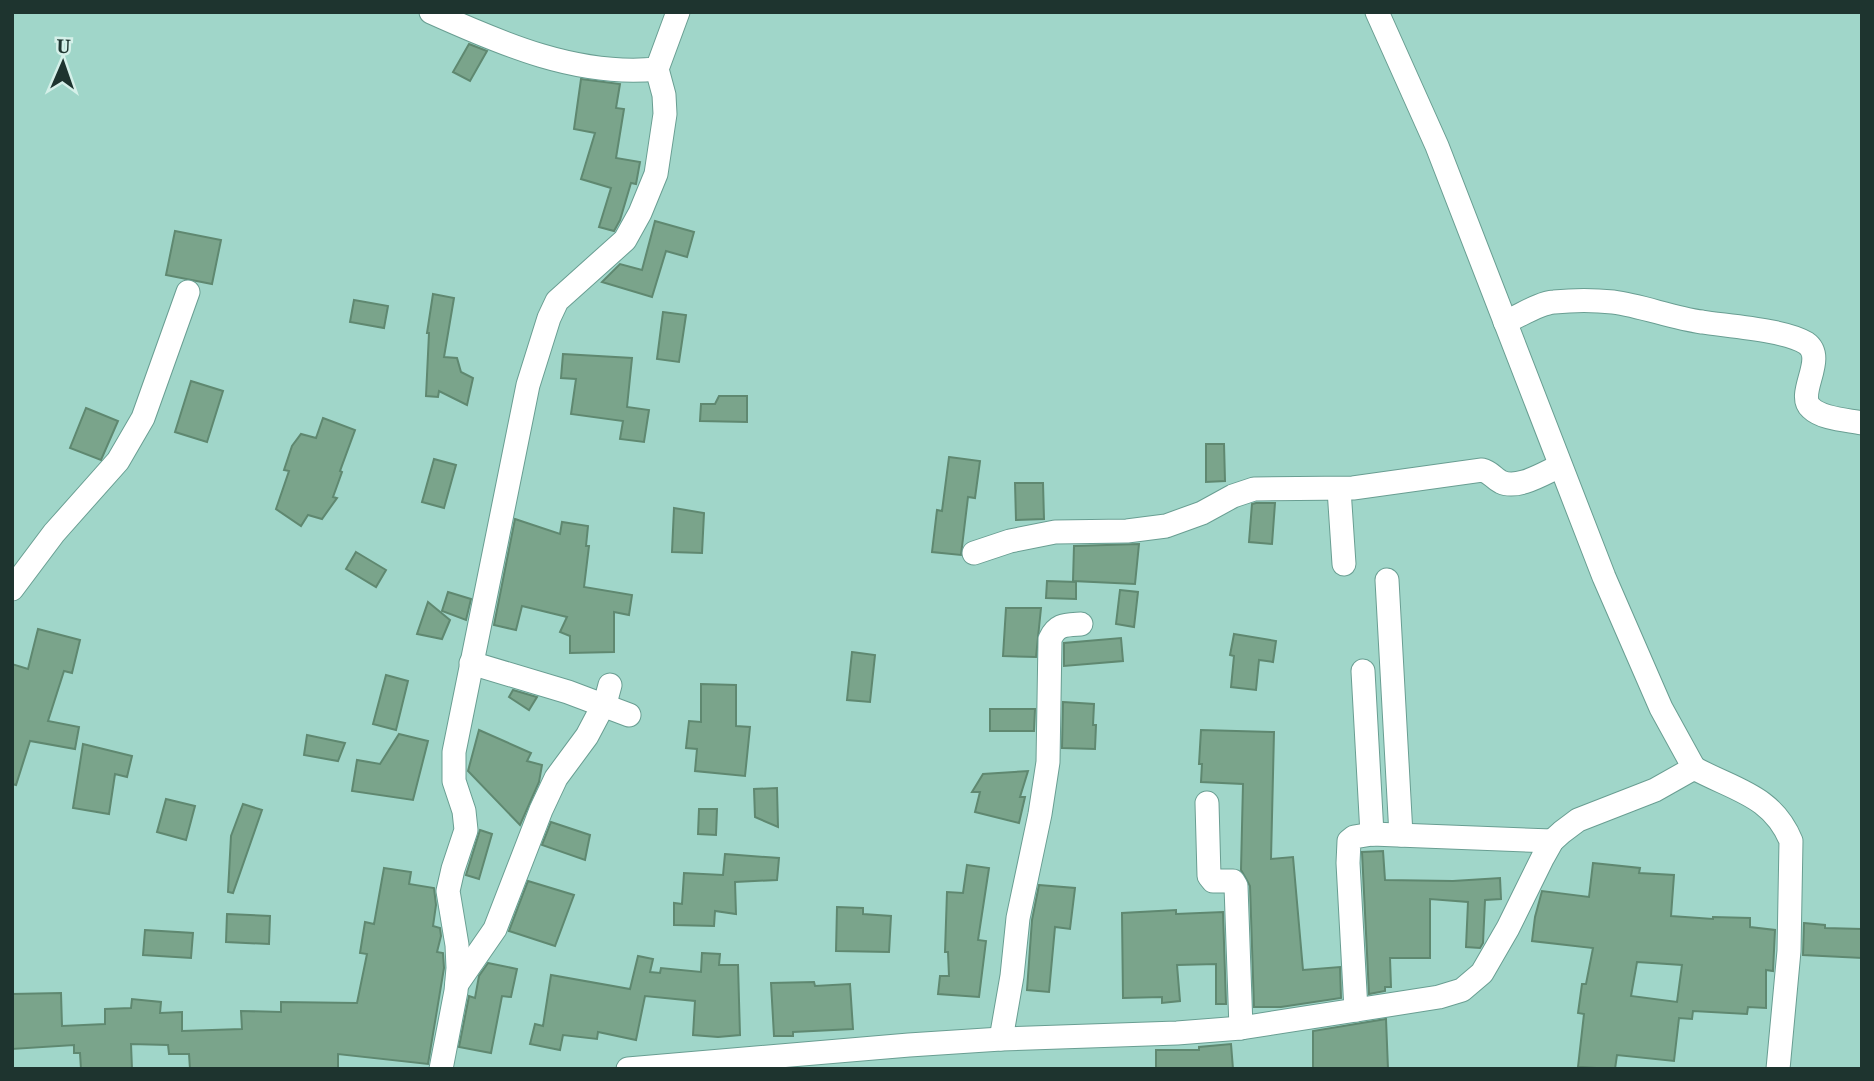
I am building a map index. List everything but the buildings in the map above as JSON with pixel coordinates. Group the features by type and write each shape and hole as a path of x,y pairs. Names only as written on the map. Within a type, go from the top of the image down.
{"street":[{"path":"431,12 499,42 561,60 606,70 657,69"},
{"path":"441,1069 457,984 457,945 448,891 464,841 466,820 454,781 453,761 528,384 549,318 558,301 625,240 656,174 666,114 657,69 678,12"},
{"path":"1377,12 1437,146 1604,577 1661,708 1694,768 1759,800 1775,813 1791,841 1789,951 1778,1069"},
{"path":"12,589 54,533 118,461 143,418 188,292"},
{"path":"1505,322 1550,302 1613,302 1699,322 1744,327 1791,337 1805,342 1811,347 1814,356 1807,394 1811,409 1830,417 1862,423"},
{"path":"974,553 1010,541 1055,532 1127,531 1166,526 1254,489 1339,489 1482,470 1501,482 1517,483 1560,466"},
{"path":"1339,489 1344,564"},
{"path":"1387,580 1401,835"},
{"path":"1001,1039 1012,976 1018,918 1048,762 1050,639 1055,629 1062,625 1081,624"},
{"path":"471,663 568,692 606,695 629,715"},
{"path":"1363,671 1371,834"},
{"path":"457,984 495,929 556,778 587,736 606,695"},
{"path":"628,1069 1001,1039 1164,1034 1241,1028 1439,997 1462,990 1482,973 1552,841 1578,820 1656,790 1694,768"},
{"path":"1207,803 1209,876 1213,881 1233,881 1236,886 1241,1028"},
{"path":"1356,1010 1347,850 1349,841 1354,837 1371,834 1552,841"}]}
